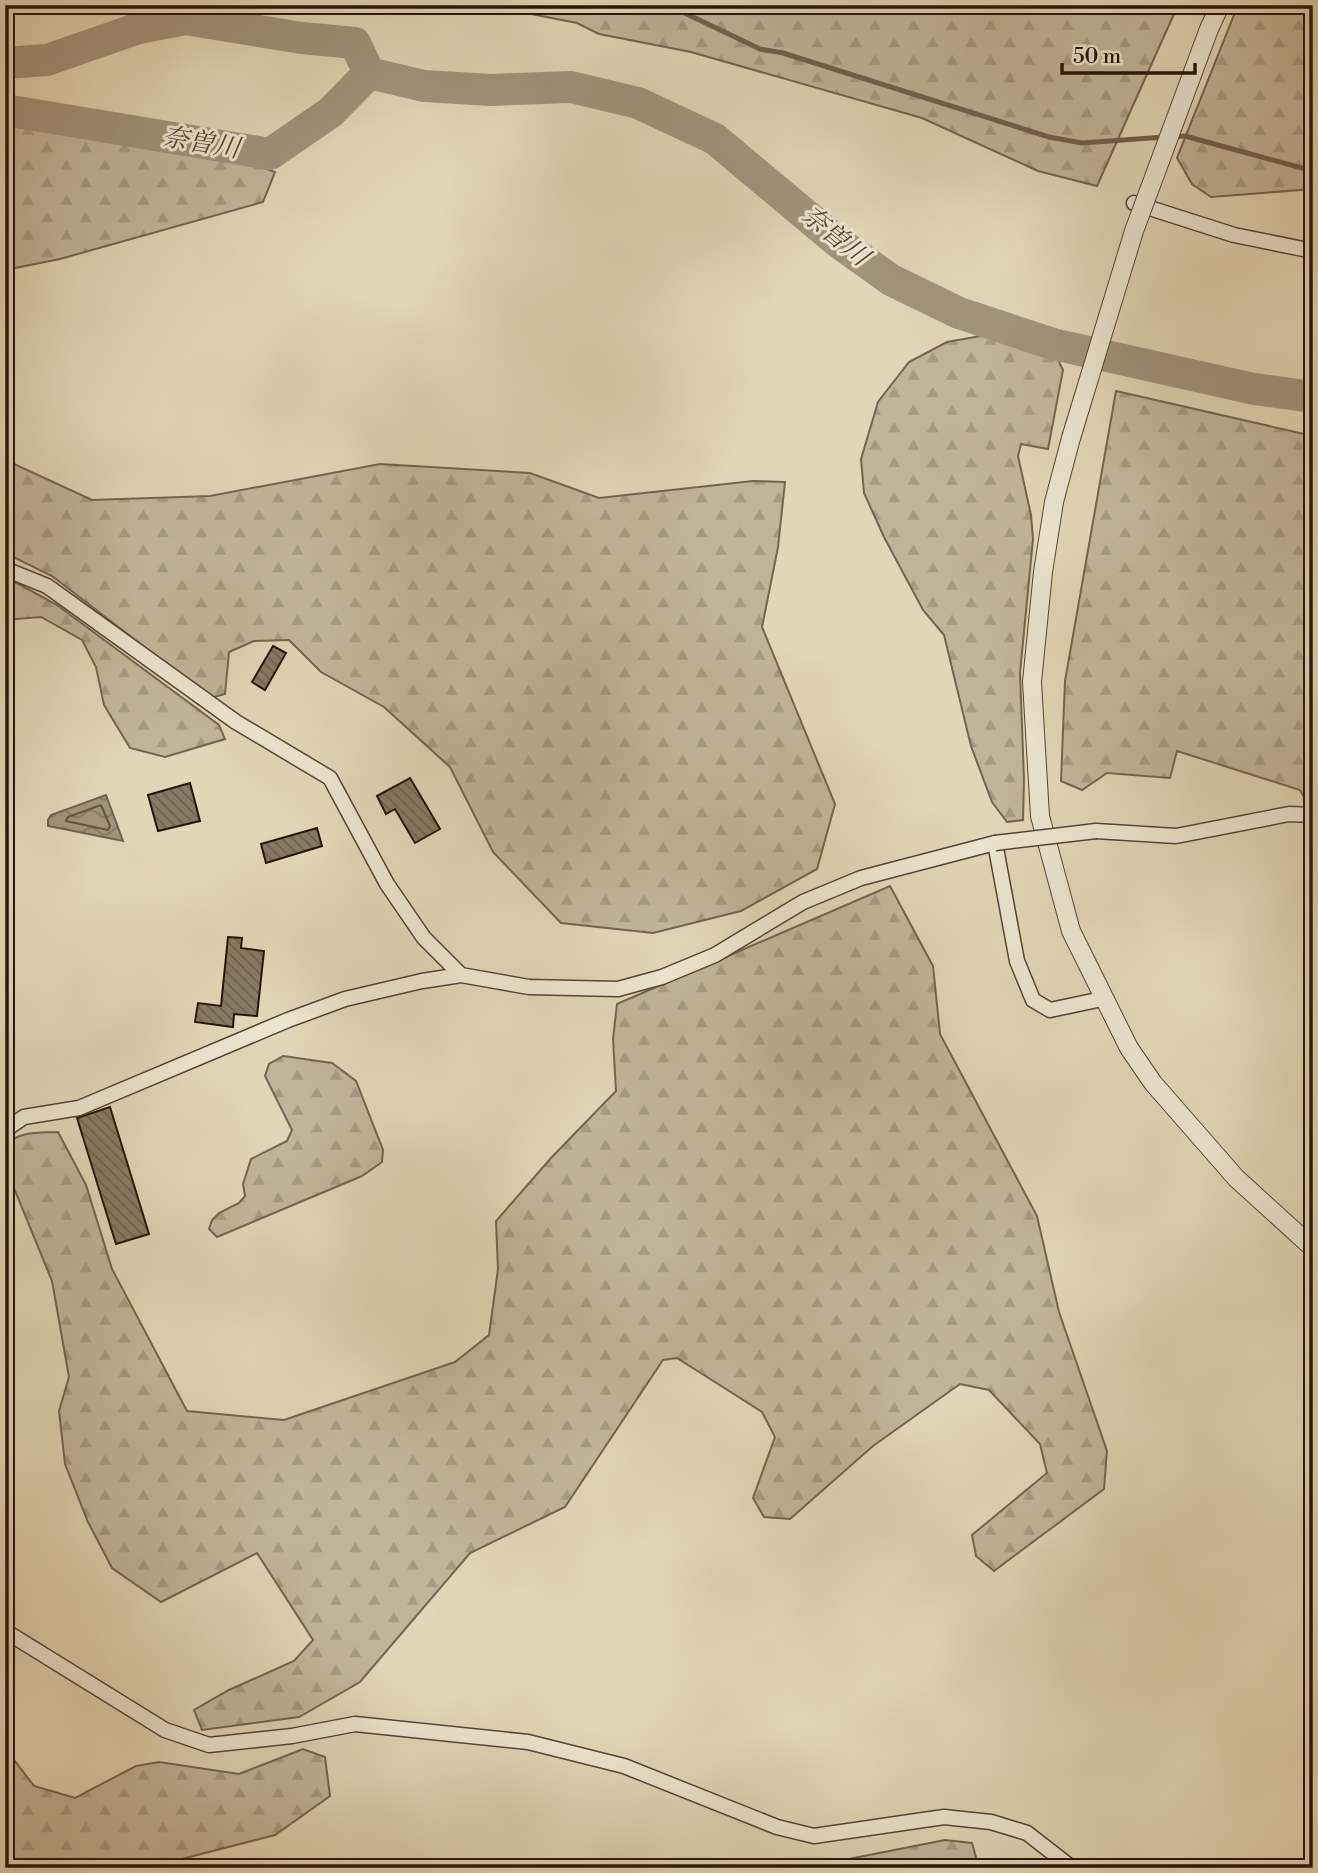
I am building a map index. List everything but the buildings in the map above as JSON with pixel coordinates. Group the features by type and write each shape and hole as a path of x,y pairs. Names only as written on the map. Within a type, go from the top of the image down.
{"street":[{"path":"1220,5 1134,231 1054,502 1032,682 1037,776 1040,816 1071,931 1102,999 1129,1048 1153,1083 1236,1178 1313,1248"},
{"path":"1134,203 1234,235 1313,251"},
{"path":"5,569 47,586 236,722 330,778 387,884 424,938 461,975"},
{"path":"5,1130 24,1117 79,1108 288,1020 345,999 461,975 529,986 618,989 662,977 715,955 803,902 861,878 995,843 1097,831 1176,836 1289,814 1313,815"},
{"path":"995,843 1017,961 1033,1000 1050,1010 1102,999"},
{"path":"5,1631 165,1730 209,1745 282,1738 355,1724 528,1742 624,1766 777,1827 814,1836 944,1817 991,1822 1027,1833 1072,1868"}],"green space":[{"path":"485,5 1178,5 1097,186 1038,171 922,118 691,52 599,34 577,23"},
{"path":"1238,5 1313,5 1313,189 1211,197 1192,184 1177,158"},
{"path":"5,125 248,162 275,172 263,202 60,259 5,270"},
{"path":"992,334 1057,358 1063,370 1048,449 1021,444 1018,456 1031,515 1033,539 1020,673 1023,820 1007,822 992,802 971,746 944,635 923,610 884,537 864,493 861,459 878,402 909,362 947,342"},
{"path":"1116,391 1313,436 1313,814 1300,790 1177,751 1170,778 1107,773 1082,790 1061,781 1065,681"},
{"path":"5,448 14,464 92,500 210,496 380,464 530,473 599,498 753,481 785,482 778,547 762,627 835,804 817,869 741,911 653,933 561,923 493,852 450,767 384,707 321,672 289,640 254,641 229,652 225,694 211,698 52,576 5,553"},
{"path":"5,580 17,583 57,605 219,725 225,739 165,757 130,748 104,705 96,667 82,640 41,617 5,620"},
{"path":"890,886 933,966 940,1034 1037,1216 1059,1312 1107,1451 1104,1489 994,1571 976,1556 972,1535 1047,1473 1040,1444 989,1390 960,1384 873,1446 790,1519 764,1517 753,1498 775,1437 762,1412 677,1358 663,1360 565,1507 470,1553 360,1682 299,1717 202,1730 194,1710 229,1690 294,1661 313,1640 257,1553 161,1602 112,1568 88,1522 65,1464 59,1411 69,1377 52,1281 5,1166 5,1145 23,1135 58,1132 86,1185 112,1269 187,1411 284,1420 455,1362 489,1335 498,1269 496,1221 551,1158 616,1091 613,1039 617,1004"},
{"path":"283,1056 332,1063 356,1081 383,1150 382,1162 362,1176 217,1237 209,1229 212,1220 219,1213 239,1203 245,1196 243,1184 251,1159 287,1141 292,1130 265,1076 269,1064"},
{"path":"5,1748 34,1786 75,1798 136,1766 159,1762 239,1774 303,1749 325,1757 330,1796 275,1835 147,1868 5,1868"},
{"path":"945,1840 972,1843 979,1868 803,1868"}],"water":[{"path":"106,795 123,841 48,826 51,815"}],"waterway":[{"path":"668,5 760,49 783,53 1049,137 1082,143 1164,137"},
{"name":"奈曽川","path":"5,63 47,60 139,28 185,19 302,38 355,43 369,73"},
{"name":"奈曽川","path":"369,73 424,86 491,90 571,87 638,103 715,139 838,242 891,280 959,313 1053,344 1254,389 1313,397"},
{"name":"奈曽川","path":"5,110 270,154 331,112 369,73"},
{"path":"1173,137 1185,136 1313,171"}]}
